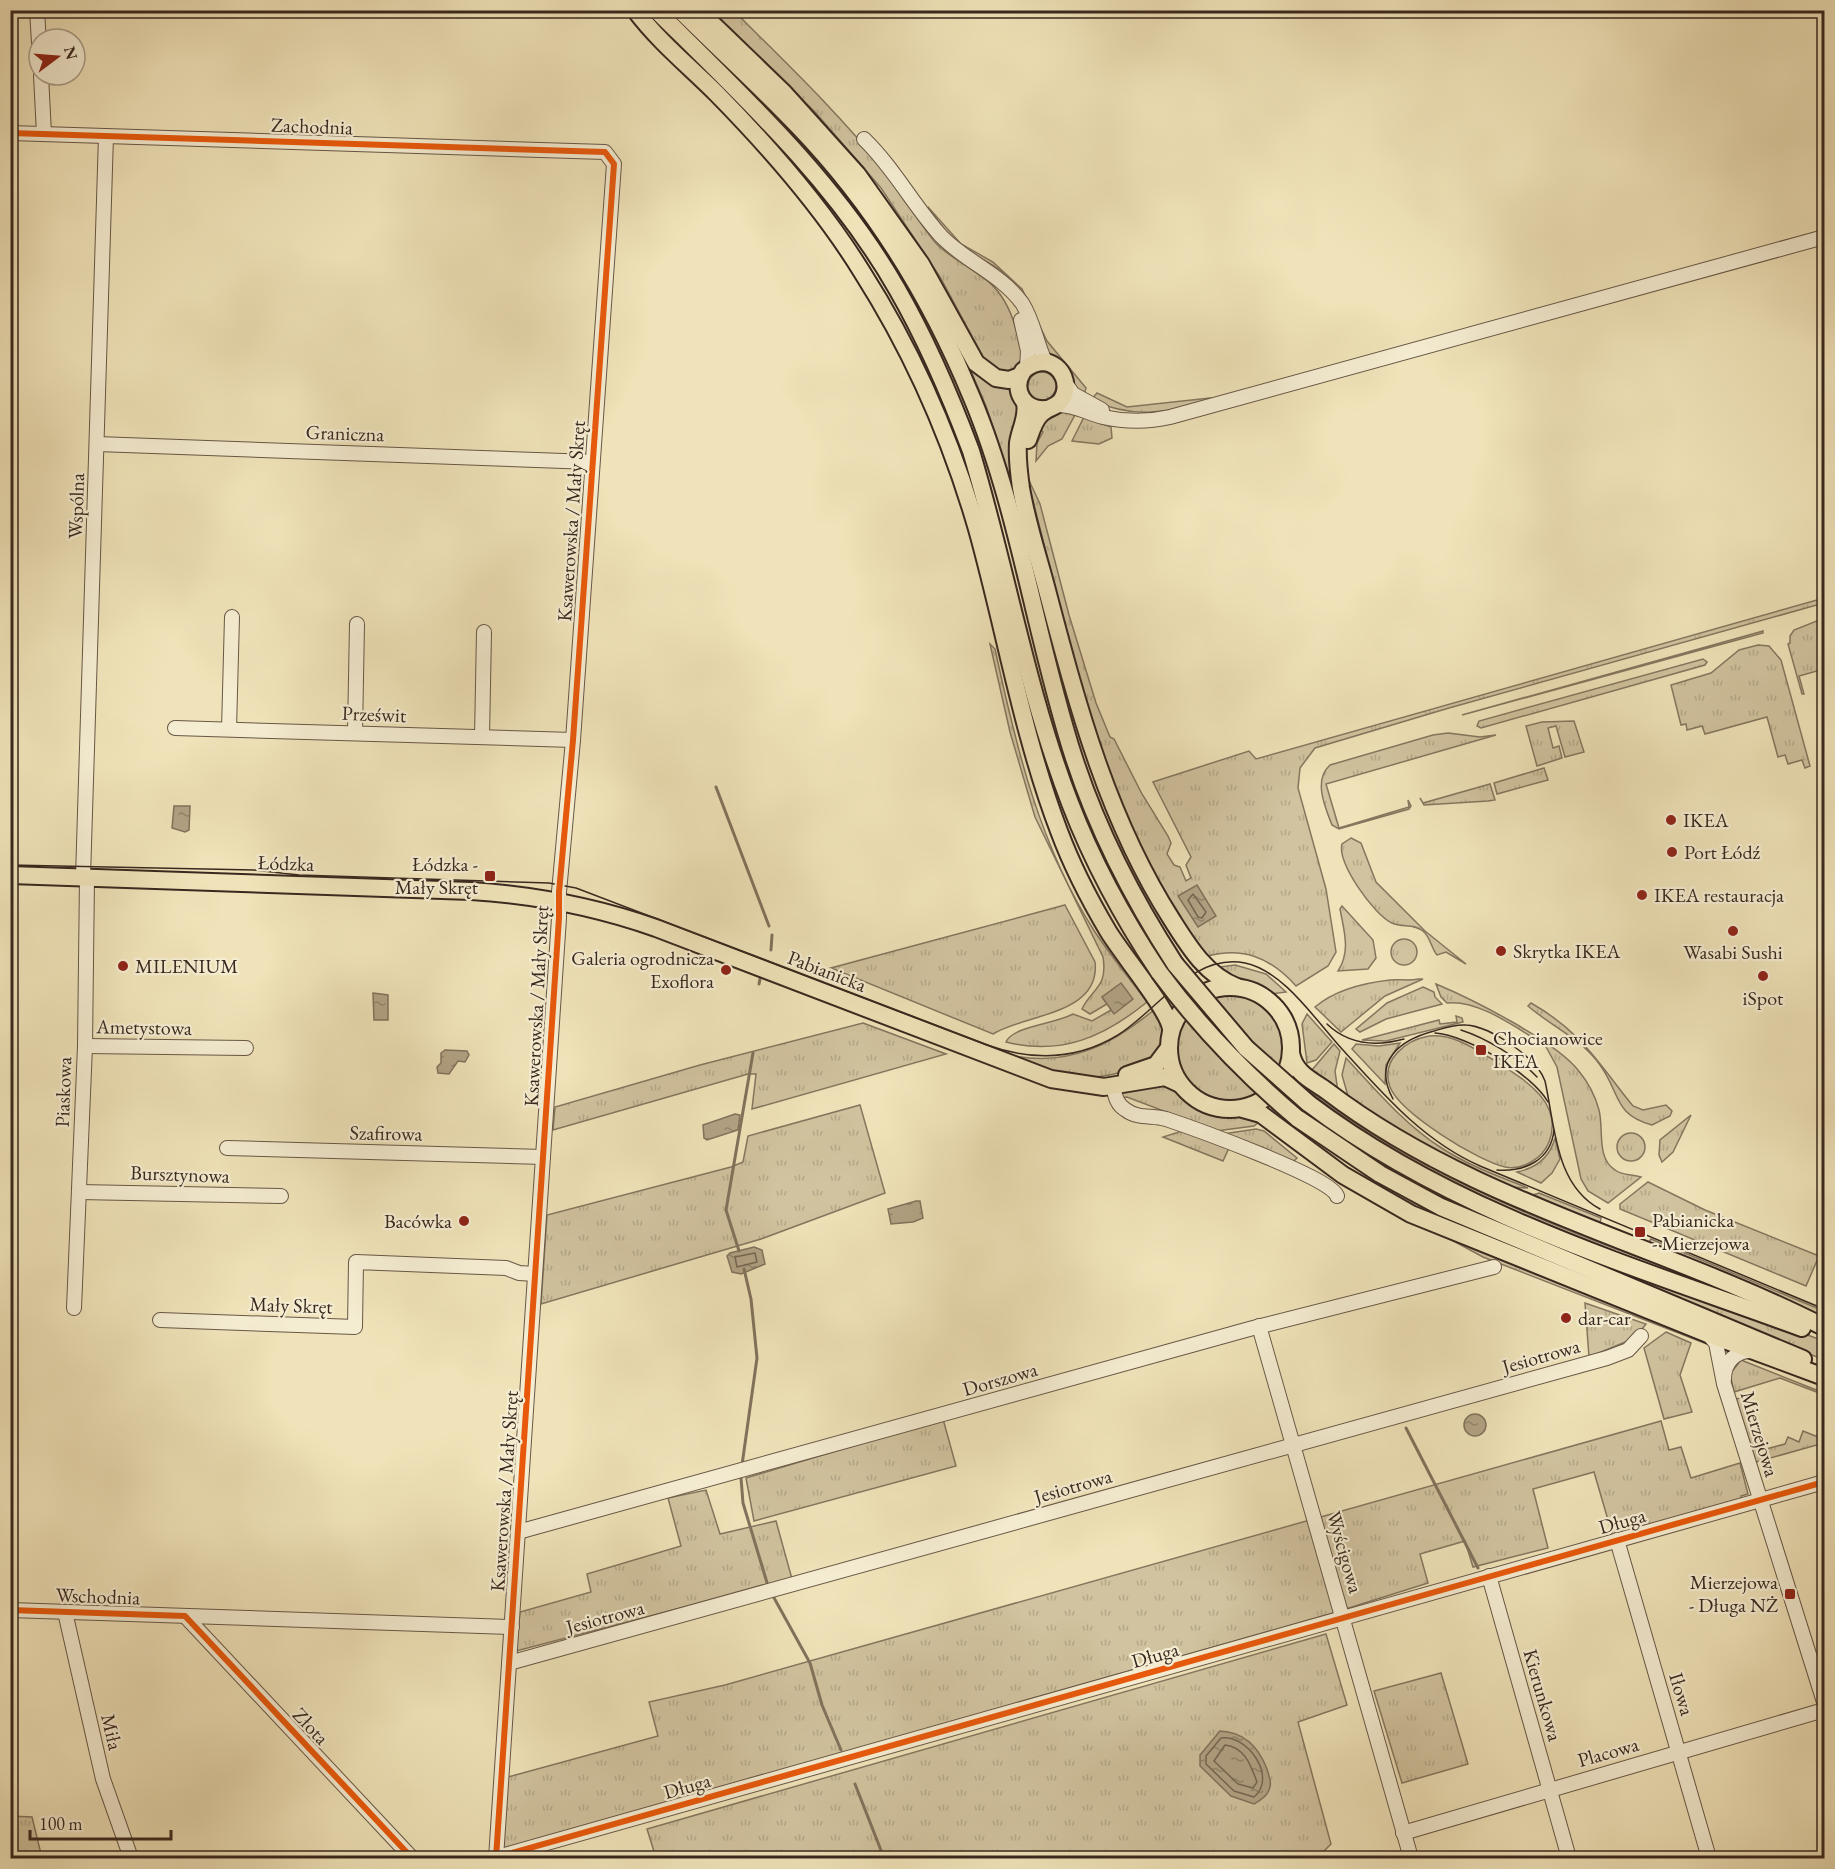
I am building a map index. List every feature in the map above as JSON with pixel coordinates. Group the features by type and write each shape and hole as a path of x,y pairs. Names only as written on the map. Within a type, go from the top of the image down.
{"main road":[{"path":"634,10 674,55 715,92 770,150 820,209 861,270 903,342 936,412 976,528 1035,756 1058,829 1084,888 1108,932 1166,1013 1171,1029"},
{"path":"656,10 784,139 837,202 896,287 921,333 950,397 970,451 1051,746 1069,801 1113,898 1159,972 1216,1042 1257,1083 1297,1118 1362,1163 1441,1207 1824,1370"},
{"path":"680,10 799,127 851,188 912,276 974,400 1060,710 1085,791 1121,873 1176,964 1239,1040 1308,1103 1387,1157 1489,1208 1614,1258 1824,1336"},
{"path":"698,10 784,93 857,174 921,264 976,363 996,378 1009,381 1037,362 1049,363 1062,374 1066,384 1064,396 1037,419 1020,464"},
{"path":"1024,372 1019,393 1025,403 1026,415 1018,444 1027,513 1071,681 1096,763 1128,841 1146,877 1197,958 1217,976 1237,987 1260,994 1281,1014 1291,1038 1294,1066 1303,1075 1372,1124 1428,1157 1824,1327"},
{"path":"1025,403 1035,409 1051,407"},
{"name":"Łódzka","path":"10,875 471,891 559,902"},
{"name":"Pabianicka","path":"559,902 656,928 1038,1075 1079,1084 1113,1086 1165,1077 1180,1084"},
{"path":"1193,999 1202,976 1197,958"},
{"path":"1237,987 1210,990 1193,999 1181,1010 1171,1029 1168,1049 1170,1064 1180,1084 1206,1105 1226,1110 1243,1109 1261,1114 1343,1176 1411,1214 1708,1334 1824,1377"},
{"name":"Pabianicka","path":"1079,1084 1141,1071 1159,1062 1168,1049"},
{"path":"1243,1109 1261,1101 1276,1088 1287,1070 1291,1053"}],"street":[{"path":"37,10 38,27"},
{"path":"42,87 44,134"},
{"name":"Zachodnia","path":"10,133 605,152 611,157"},
{"name":"Wspólna","path":"85,878 106,136"},
{"path":"864,139 880,154 940,234 961,254 997,278 1026,310 1044,359 1049,363"},
{"name":"Ksawerowska / Mały Skręt","path":"495,1858 559,902 573,740 614,164 611,157"},
{"path":"1051,407 1069,405 1104,417 1132,421 1170,417 1824,237"},
{"path":"1014,296 1014,303 1026,335 1024,372"},
{"path":"1066,384 1073,394 1104,411 1132,421"},
{"name":"Graniczna","path":"98,444 592,462"},
{"path":"229,729 232,617"},
{"path":"355,733 357,624"},
{"path":"482,737 484,632"},
{"name":"Prześwit","path":"175,728 573,740"},
{"name":"Piaskowa","path":"74,1308 85,1046 85,878"},
{"name":"Ametystowa","path":"85,1046 246,1048"},
{"path":"1113,1086 1117,1101 1127,1112 1166,1119 1295,1169 1334,1189 1337,1196"},
{"name":"Szafirowa","path":"227,1148 543,1157"},
{"name":"Bursztynowa","path":"79,1192 280,1196"},
{"name":"Mały Skręt","path":"160,1320 355,1327 356,1262 484,1266 535,1274"},
{"name":"Dorszowa","path":"518,1532 1259,1326 1494,1267"},
{"name":"Wyścigowa","path":"1259,1326 1344,1618 1354,1666 1411,1858"},
{"name":"Mierzejowa","path":"1708,1334 1716,1343 1724,1384 1760,1499 1818,1657 1824,1702"},
{"name":"Jesiotrowa","path":"509,1663 1621,1353 1635,1344 1641,1336"},
{"path":"1724,1384 1724,1370 1729,1361 1741,1353 1753,1351"},
{"name":"Długa","path":"495,1858 1824,1482"},
{"name":"Iłowa","path":"1617,1540 1709,1858"},
{"name":"Kierunkowa","path":"1489,1576 1569,1858"},
{"name":"Wschodnia","path":"10,1610 512,1627"},
{"name":"Miła","path":"65,1612 103,1779 131,1858"},
{"name":"Złota","path":"185,1616 412,1858"},
{"name":"Placowa","path":"1403,1833 1824,1710"}],"green space":[{"path":"712,11 734,11 848,128 884,170 934,241 950,256 991,283 999,292 1018,335 1023,359 1017,369 1002,373 986,362 940,277 881,188 815,112"},
{"path":"928,207 961,244 993,262 1022,289 1047,341 1086,388 1084,395 1077,392 1046,352 1016,286 999,269 964,248 944,230"},
{"path":"965,357 992,380 1010,389 1018,410 1013,486 986,406"},
{"path":"1042,372 1052,376 1056,386 1052,396 1042,400 1032,396 1028,386 1032,376"},
{"path":"1097,393 1127,407 1210,398 1216,400 1168,410 1139,412 1091,400"},
{"path":"1065,411 1076,413 1062,439 1048,446 1036,461 1037,443 1043,432 1039,429 1044,421"},
{"path":"1084,417 1111,427 1112,438 1099,444 1072,441"},
{"path":"1026,474 1040,504 1069,615 1096,703 1110,737 1114,739 1142,794 1168,836 1171,843 1167,854 1174,865 1180,867 1186,881 1191,878 1186,865 1191,857 1153,782 1249,751 1256,759 1824,598 1824,603 1315,748 1300,768 1298,788 1326,889 1336,952 1328,966 1296,986 1276,968 1255,957 1231,953 1205,957 1157,882 1113,786 1081,688"},
{"path":"1824,618 1824,669 1799,676 1804,694 1802,694 1788,644 1790,636 1794,630"},
{"path":"1763,631 1763,633 1462,715"},
{"path":"990,644 995,649 1021,759 1032,795 1059,866 1095,932 1147,1002 1098,1034 1063,1045 1026,1046 1006,1042 1017,1032 1073,1014 1092,1021 1111,1010 1114,1013 1102,997 1107,1004 1090,1014 1082,1009 1101,982 1103,957 1035,817 1010,732"},
{"path":"1758,645 1769,646 1781,660 1810,766 1805,768 1802,760 1788,764 1785,755 1778,757 1767,717 1705,734 1702,726 1687,730 1686,724 1681,725 1671,685 1711,673 1739,650"},
{"path":"1703,659 1707,662 1705,665 1481,728 1477,726 1479,721"},
{"path":"1574,721 1584,752 1565,757 1556,726 1548,728 1553,748 1559,746 1562,758 1537,766 1526,726 1542,722"},
{"path":"1448,733 1480,737 1496,735 1326,784 1339,828 1409,807 1408,800 1411,806 1409,809 1339,829 1332,825 1321,786 1325,771 1330,765 1433,735"},
{"path":"1544,768 1548,780 1497,794 1494,783"},
{"path":"1490,784 1495,800 1424,805 1420,798 1423,803"},
{"path":"1351,838 1361,843 1376,882 1425,931 1466,964 1446,952 1437,955 1423,931 1415,927 1392,923 1376,910 1358,888 1345,863 1342,844"},
{"path":"1065,905 1095,962 1094,979 1086,993 1074,1003 993,1034 831,968"},
{"path":"1342,906 1373,940 1376,958 1368,969 1338,971 1345,948 1345,933 1340,909"},
{"path":"1404,939 1413,943 1417,952 1413,961 1404,965 1395,961 1391,952 1395,943"},
{"path":"1235,965 1266,974 1286,992 1271,994 1254,985 1231,980 1213,968"},
{"path":"1423,979 1385,996 1341,1032 1315,1007 1331,996 1360,985 1390,980"},
{"path":"1436,984 1512,1022 1551,1046 1567,1059 1585,1079 1595,1099 1599,1110 1603,1151 1609,1165 1621,1173 1641,1177 1608,1203 1588,1191 1581,1179 1557,1067 1545,1045 1485,1011 1459,1003 1447,1003 1441,997"},
{"path":"1423,987 1434,992 1435,997 1442,1004 1386,1019 1360,1032 1356,1029 1387,1003"},
{"path":"1230,993 1251,997 1269,1009 1281,1027 1285,1048 1281,1069 1269,1087 1251,1099 1230,1103 1209,1099 1191,1087 1179,1069 1175,1048 1179,1027 1191,1009 1209,997"},
{"path":"1531,1003 1564,1025 1588,1049 1633,1106 1643,1110 1666,1105 1672,1111 1670,1116 1652,1125 1630,1115 1619,1102 1600,1065 1584,1047 1528,1006"},
{"path":"1155,1009 1164,1031 1159,1056 1120,1073 1087,1077 1071,1075 1015,1056 1055,1058 1073,1055 1107,1042"},
{"path":"1307,1014 1332,1042 1316,1060 1307,1063 1302,1024"},
{"path":"1456,1016 1462,1018 1463,1022 1386,1041 1362,1040 1439,1020 1440,1024 1457,1022"},
{"path":"863,1023 946,1054 752,1109 756,1074 748,1074 553,1130 555,1107 700,1065"},
{"path":"1429,1036 1446,1037 1470,1046 1527,1082 1537,1092 1551,1114 1552,1127 1549,1142 1537,1158 1525,1165 1512,1168 1493,1163 1441,1134 1408,1110 1397,1098 1390,1087 1388,1077 1392,1060 1404,1047"},
{"path":"1400,1043 1386,1065 1385,1084 1352,1049 1356,1044 1379,1046"},
{"path":"1334,1044 1340,1051 1335,1071 1338,1092 1312,1070"},
{"path":"1346,1058 1390,1106 1427,1138 1472,1165 1528,1188 1510,1187 1413,1142 1348,1096 1342,1075"},
{"path":"1304,1080 1336,1105 1722,1289 1557,1226 1450,1177 1398,1150 1348,1119 1300,1084"},
{"path":"1157,1081 1207,1112 1260,1121 1254,1126 1216,1131 1127,1097 1121,1098 1122,1091"},
{"path":"860,1105 885,1193 761,1239 541,1304 547,1215 731,1167 743,1162 748,1136"},
{"path":"1691,1115 1673,1152 1662,1162 1659,1155 1660,1140"},
{"path":"1256,1129 1264,1131 1297,1158 1293,1162 1216,1135"},
{"path":"1182,1131 1229,1148 1223,1161 1163,1137"},
{"path":"1631,1133 1641,1137 1645,1147 1641,1157 1631,1161 1621,1157 1617,1147 1621,1137"},
{"path":"1555,1138 1560,1159 1552,1173 1541,1183 1517,1172 1541,1161 1550,1151"},
{"path":"1648,1182 1705,1210 1819,1256 1806,1286 1620,1209 1620,1204"},
{"path":"1539,1193 1601,1218 1600,1223 1648,1243 1651,1239 1824,1311 1824,1319 1529,1196"},
{"path":"1448,1238 1704,1338 1712,1346 1483,1257"},
{"path":"1600,1259 1824,1341 1824,1360 1597,1266"},
{"path":"1585,1303 1646,1324 1635,1338 1589,1357"},
{"path":"1666,1332 1691,1343 1680,1375 1692,1412 1664,1419 1644,1348"},
{"path":"1741,1360 1824,1393 1824,1395 1780,1378 1734,1392 1730,1374"},
{"path":"1745,1397 1751,1401 1744,1405 1759,1451 1785,1444 1788,1437 1799,1442 1803,1431 1818,1437 1824,1423 1824,1443 1756,1462 1736,1399"},
{"path":"943,1419 956,1466 754,1521 746,1478"},
{"path":"1661,1421 1669,1450 1681,1447 1691,1478 1740,1463 1748,1494 1741,1496 1742,1499 1613,1537 1594,1472 1533,1489 1548,1548 1473,1567 1465,1541 1420,1554 1428,1583 1333,1613 502,1850 508,1777 658,1736 649,1702 725,1685"},
{"path":"706,1490 720,1534 776,1521 792,1579 516,1651 520,1612 591,1592 587,1574 681,1546 668,1498"},
{"path":"1326,1634 1347,1705 1298,1722 1331,1844 1317,1858 656,1858 647,1829"},
{"path":"1441,1673 1468,1764 1402,1783 1374,1691"},
{"path":"11,1816 32,1817 42,1858 11,1858"}],"water":[{"path":"174,806 190,806 189,830 185,832 172,828"},
{"path":"1197,885 1216,916 1198,927 1178,896"},
{"path":"1121,983 1133,999 1114,1014 1102,997"},
{"path":"373,993 388,995 388,1020 374,1020"},
{"path":"445,1050 467,1051 469,1055 465,1062 458,1061 449,1074 438,1073 437,1067 441,1063 441,1053"},
{"path":"735,1114 740,1115 738,1130 707,1140 704,1138 703,1125"},
{"path":"920,1201 923,1218 913,1222 891,1224 888,1209"},
{"path":"754,1247 762,1250 765,1264 741,1274 732,1272 727,1256 730,1253"},
{"path":"1471,1414 1479,1414 1486,1421 1486,1429 1479,1436 1471,1436 1464,1429 1464,1421"},
{"path":"1220,1731 1236,1734 1250,1742 1264,1761 1270,1778 1270,1786 1266,1796 1254,1804 1231,1796 1200,1766 1200,1755"}],"waterway":[{"path":"716,787 769,926"},
{"path":"771,950 772,935"},
{"path":"759,984 760,979"},
{"path":"739,1251 726,1210 753,1053"},
{"path":"742,1465 757,1358 751,1299 744,1269"},
{"path":"1406,1428 1478,1568"},
{"path":"741,1478 743,1503 768,1586"},
{"path":"773,1596 810,1663 822,1705 841,1750"},
{"path":"855,1784 884,1858"}],"tram line":[{"path":"10,865 254,870 299,875 549,883 576,888 987,1045 1021,1054 1070,1053 1102,1043 1133,1024 1192,975 1226,962 1245,963 1259,968 1286,986 1405,1115 1440,1144 1459,1156 1824,1309"},
{"path":"1327,1024 1344,1036 1363,1042 1383,1043 1404,1039"},
{"path":"1393,1099 1387,1086 1388,1063 1393,1054 1410,1040 1462,1025 1476,1027 1499,1037 1523,1053 1540,1072 1545,1081 1559,1153 1565,1170 1585,1198 1600,1209"},
{"path":"1461,1030 1502,1049 1537,1077"},
{"path":"1435,1033 1464,1041 1498,1058 1528,1080 1548,1102"},
{"path":"1497,1170 1517,1169 1535,1162 1548,1149 1554,1130"}],"cycle path":[{"path":"10,133 605,152 614,164 573,740 559,892 496,1858"},
{"path":"494,1858 1824,1482"},
{"path":"10,1610 185,1616 412,1858"}],"place":[{"name":"IKEA","path":"1671,820"},
{"name":"Port Łódź","path":"1672,852"},
{"name":"Łódzka - Mały Skręt","path":"490,876"},
{"name":"IKEA restauracja","path":"1642,895"},
{"name":"Wasabi Sushi","path":"1733,931"},
{"name":"Skrytka IKEA","path":"1501,951"},
{"name":"MILENIUM","path":"123,966"},
{"name":"Galeria ogrodnicza Exoflora","path":"726,970"},
{"name":"iSpot","path":"1763,976"},
{"name":"Chocianowice IKEA","path":"1481,1050"},
{"name":"Bacówka","path":"464,1221"},
{"name":"Pabianicka - Mierzejowa","path":"1640,1232"},
{"name":"dar-car","path":"1566,1318"},
{"name":"Mierzejowa - Długa NŻ","path":"1790,1594"}]}
